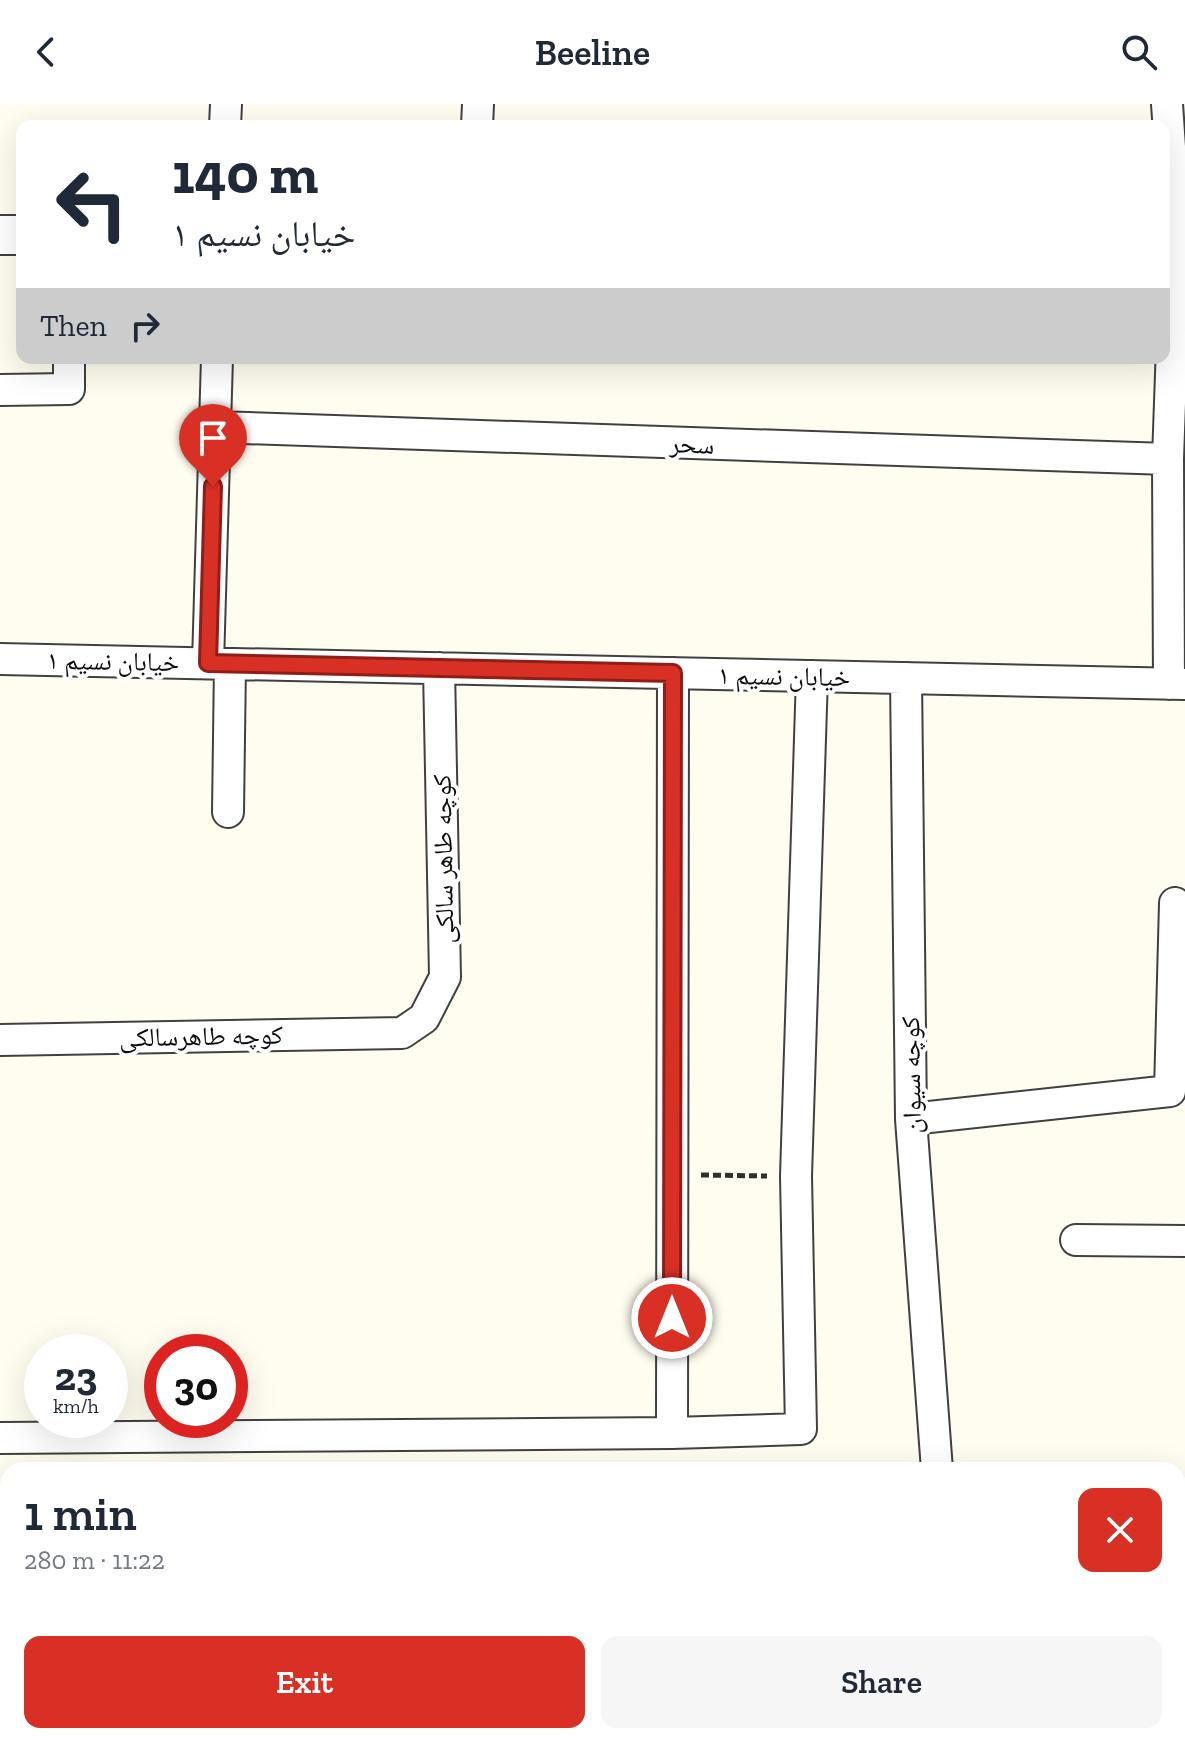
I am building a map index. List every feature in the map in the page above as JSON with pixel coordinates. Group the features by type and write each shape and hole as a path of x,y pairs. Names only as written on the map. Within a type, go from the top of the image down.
{"street":[{"path":"0,390 69,389 69,364"},
{"path":"217,364 219,663 228,812"},
{"path":"1169,364 1168,459 1177,684"},
{"name":"سحر","path":"215,427 1168,459"},
{"name":"خیابان نسیم ۱","path":"0,659 1177,684"},
{"name":"کوچه طاهر سالکی","path":"402,1033 424,1018 445,977 439,668"},
{"path":"672,1433 673,673"},
{"path":"0,1438 672,1433 801,1429 796,1176 812,676"},
{"name":"کوچه سیوان","path":"906,678 911,1119 936,1462"},
{"path":"911,1119 1170,1091 1175,903"},
{"name":"کوچه طاهرسالکی","path":"0,1040 402,1033"},
{"path":"1076,1240 1185,1241"}],"path":[{"path":"672,1174 796,1176"}],"route":[{"path":"213,486 208,663 673,673 672,1318"}]}
